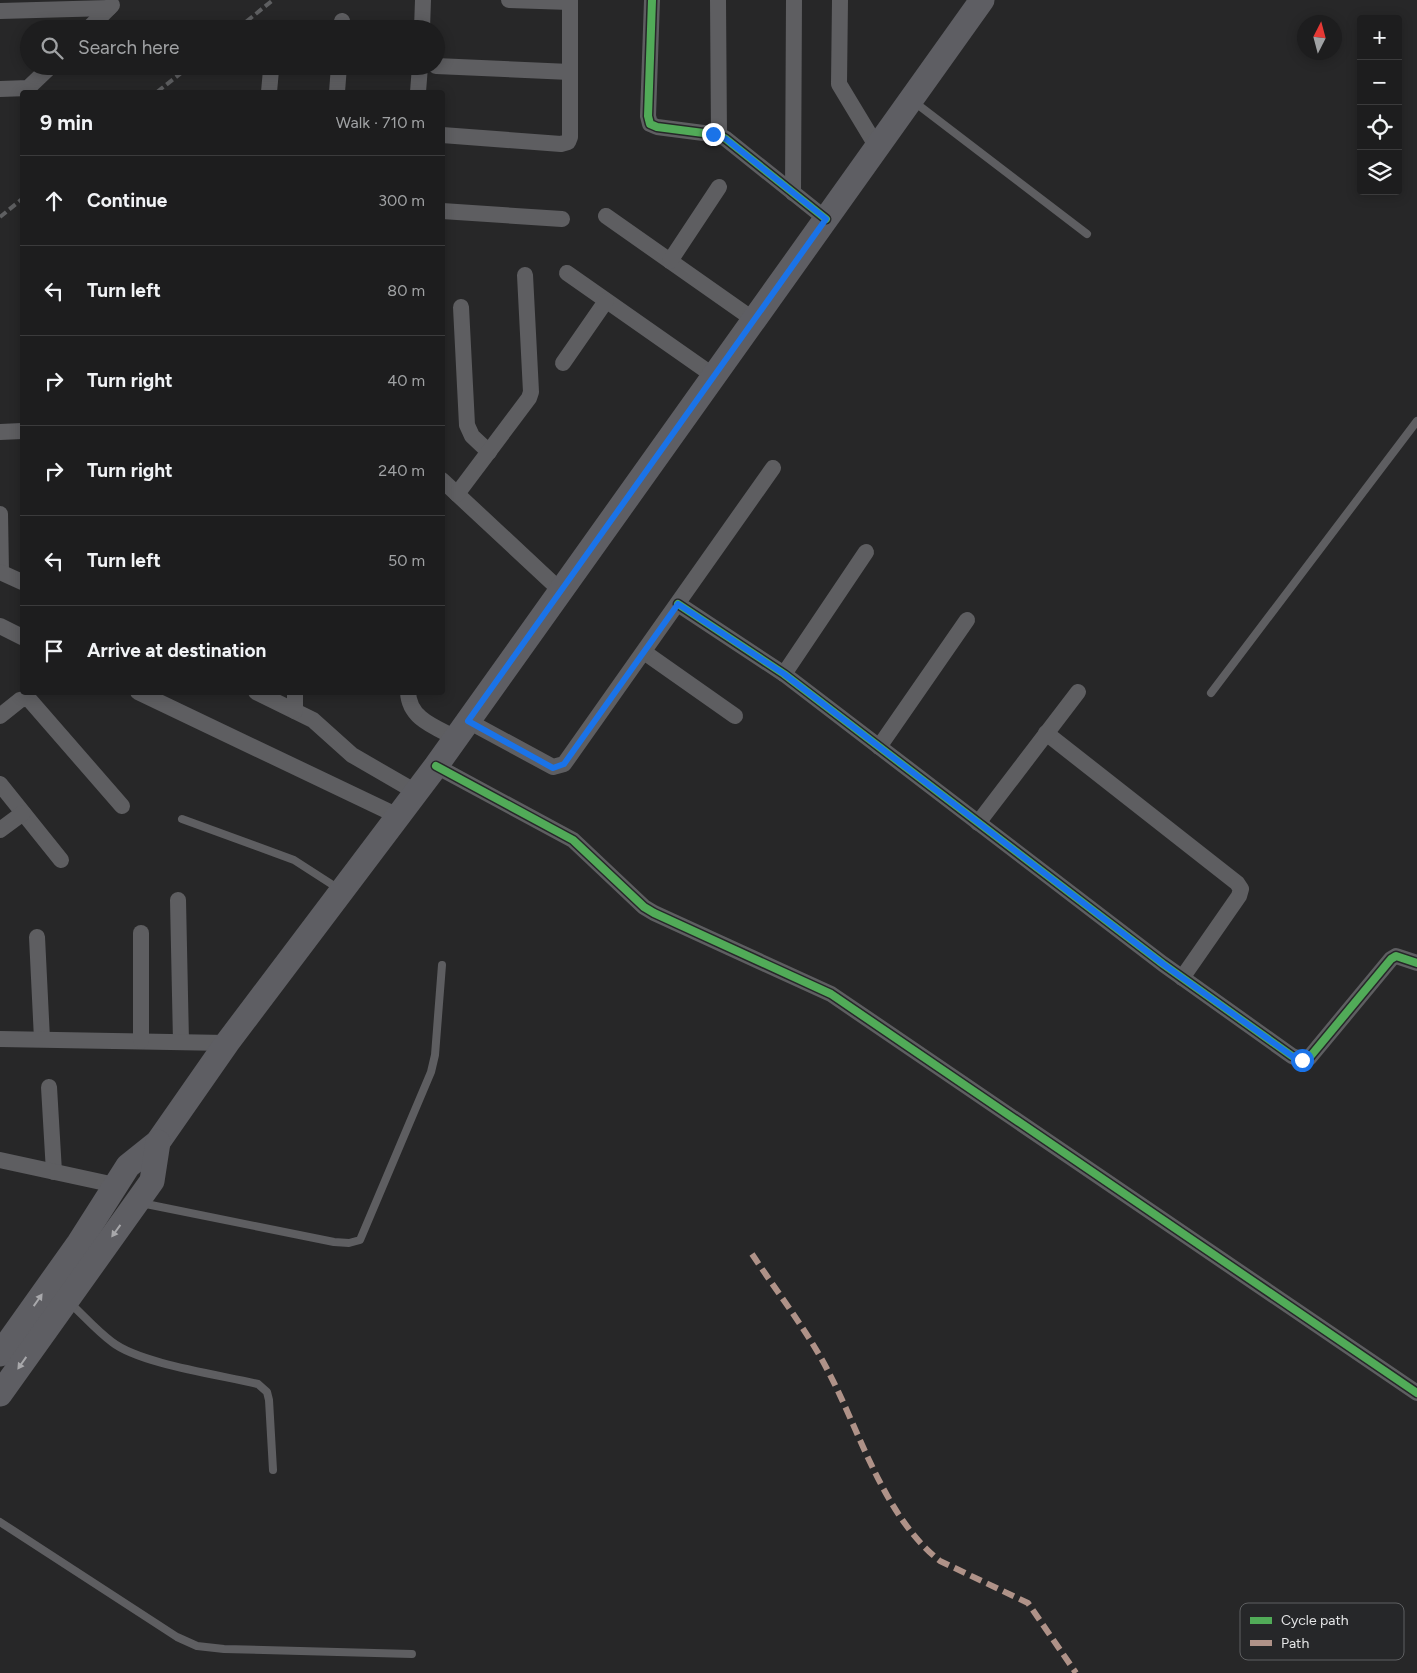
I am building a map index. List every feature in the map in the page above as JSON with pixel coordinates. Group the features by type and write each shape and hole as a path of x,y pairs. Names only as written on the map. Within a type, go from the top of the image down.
{"main road":[{"path":"0,1354 79,1242 128,1166 158,1142 227,1043 436,766 982,0"},
{"path":"0,1394 152,1181 158,1142"}],"street":[{"path":"422,20 423,0"},
{"path":"445,135 561,144 568,142 570,137 570,1 509,0"},
{"path":"652,0 648,116 650,124 657,127 720,135 826,219"},
{"path":"718,0 720,135"},
{"path":"793,193 794,0"},
{"path":"840,0 839,84 877,147"},
{"path":"0,11 113,4"},
{"path":"97,20 113,4"},
{"path":"445,66 570,72"},
{"path":"0,89 28,88 42,75"},
{"path":"269,90 271,75"},
{"path":"337,90 338,75"},
{"path":"418,90 419,75"},
{"path":"670,261 719,187"},
{"path":"445,210 562,219"},
{"path":"606,216 754,320"},
{"path":"567,273 714,376"},
{"path":"457,494 529,398 531,392 525,275"},
{"path":"563,363 606,300"},
{"path":"461,307 467,425 472,436 489,452"},
{"path":"0,432 20,431"},
{"path":"408,695 410,707 416,715 462,730 553,768 564,764 773,468"},
{"path":"445,483 561,591"},
{"path":"0,514 0,572 20,581"},
{"path":"784,674 866,552"},
{"path":"678,604 784,674 1182,978 1292,1056 1302,1060 1309,1058 1391,959 1396,956 1417,963"},
{"path":"879,747 967,620"},
{"path":"0,626 20,636"},
{"path":"644,652 735,716"},
{"path":"978,823 1078,692"},
{"path":"144,695 398,816"},
{"path":"262,695 313,720 352,755 416,792"},
{"path":"295,695 295,711"},
{"path":"0,716 20,700 28,698 122,806"},
{"path":"1046,733 1237,883 1241,889 1239,896 1182,978"},
{"path":"436,766 573,840 644,908 831,994 1417,1393"},
{"path":"0,784 61,860"},
{"path":"0,830 23,813"},
{"path":"178,900 181,1042"},
{"path":"140,1041 141,933"},
{"path":"37,937 42,1039"},
{"path":"0,1039 227,1043"},
{"path":"49,1087 54,1172"},
{"path":"0,1160 116,1185"}],"lane":[{"path":"911,100 1087,234"},
{"path":"1211,693 1417,421"},
{"path":"182,819 294,860 342,891"},
{"path":"137,1202 334,1242 349,1244 360,1240 431,1072 435,1055 442,965"},
{"path":"67,1300 112,1343 128,1351 150,1359 258,1384 266,1392 269,1400 273,1470"},
{"path":"0,1522 177,1637 198,1646 224,1649 412,1654"}],"railway":[{"path":"248,20 273,0"},
{"path":"160,90 179,75"},
{"path":"0,217 20,201"}],"marked path":[{"path":"752,1254 819,1354 839,1393 874,1471 903,1521 920,1542 940,1561 1028,1603 1076,1673"}],"cycle path":[{"path":"652,0 648,116 650,124 657,127 719,135 826,219"},
{"path":"678,604 784,674 1163,964 1292,1056 1302,1060 1309,1058 1391,959 1396,956 1417,963"},
{"path":"436,766 573,840 644,907 654,913 831,994 1417,1393"}],"route":[{"path":"713,134 720,135 726,139 826,219 468,721 553,768 564,764 678,604 784,674 1163,964 1292,1056 1302,1060"}]}
